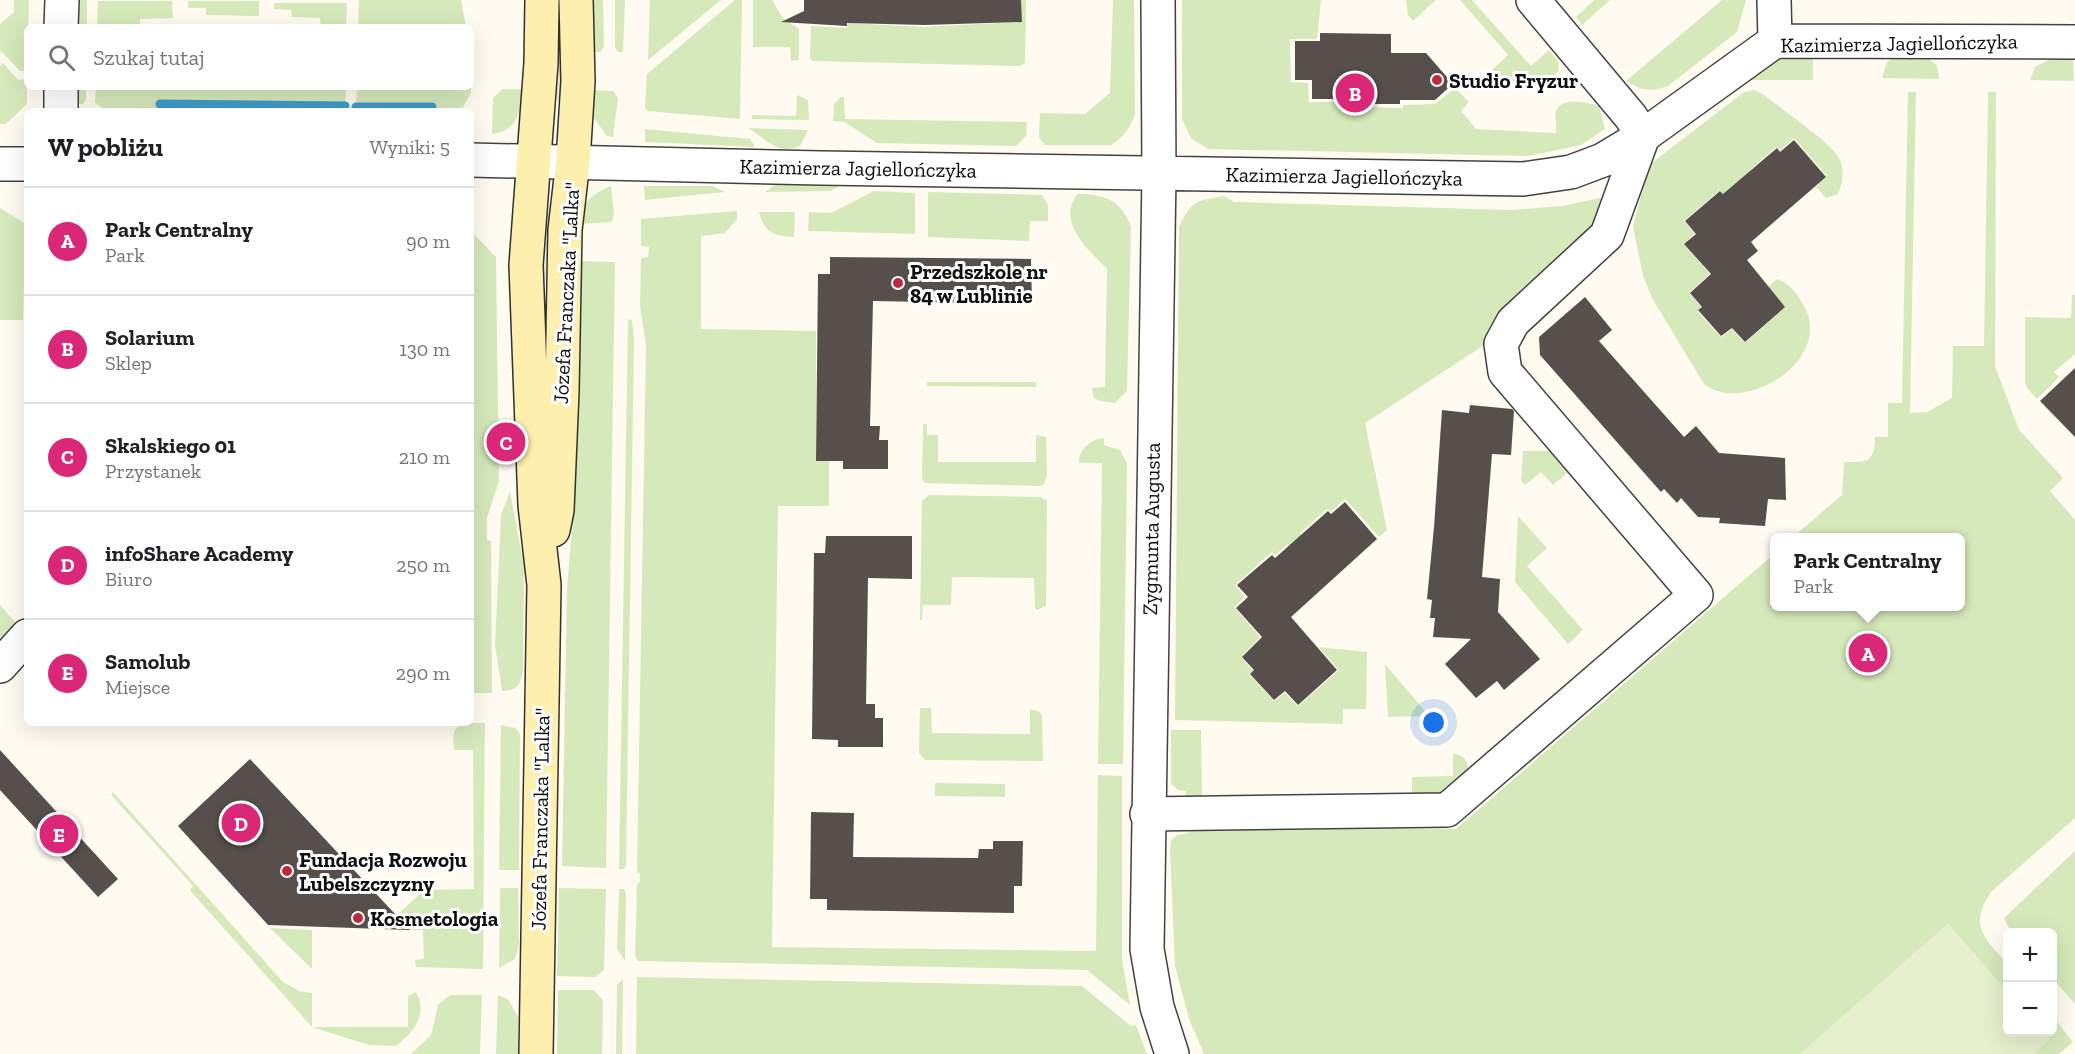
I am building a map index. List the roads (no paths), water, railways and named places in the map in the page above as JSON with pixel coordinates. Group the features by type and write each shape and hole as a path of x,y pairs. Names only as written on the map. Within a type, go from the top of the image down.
{"street":[{"path":"62,0 62,24"},
{"name":"Józefa Franczaka \"Lalka\"","path":"536,1054 544,585 535,505 527,300 527,240 541,63 542,0"},
{"name":"Józefa Franczaka \"Lalka\"","path":"544,585 557,510 565,230 573,161 578,81 576,0"},
{"name":"Zygmunta Augusta","path":"1158,0 1159,174 1147,814 1147,949 1157,1007 1172,1054"},
{"path":"1147,814 1447,810 1696,596 1505,372 1501,344 1513,322 1607,236 1643,136 1631,117 1533,0"},
{"path":"1774,0 1775,41"},
{"name":"Kazimierza Jagiellończyka","path":"474,159 1159,174 1523,179 1571,172 1603,160 1643,136 1775,41 2075,42"},
{"path":"60,108 61,90"},
{"path":"0,164 24,164"},
{"path":"0,666 24,639"}],"waterway":[{"path":"160,104 345,106"},
{"path":"356,107 432,107"}],"place":[{"name":"Studio Fryzur","path":"1437,80"},
{"name":"Solarium","path":"1355,93"},
{"name":"Przedszkole nr 84 w Lublinie","path":"898,283"},
{"name":"Skalskiego 01","path":"506,442"},
{"name":"Park Centralny","path":"1868,653"},
{"name":"infoShare Academy","path":"241,823"},
{"name":"Samolub","path":"59,834"},
{"name":"Fundacja Rozwoju Lubelszczyzny","path":"287,871"},
{"name":"Kosmetologia","path":"358,918"}]}
